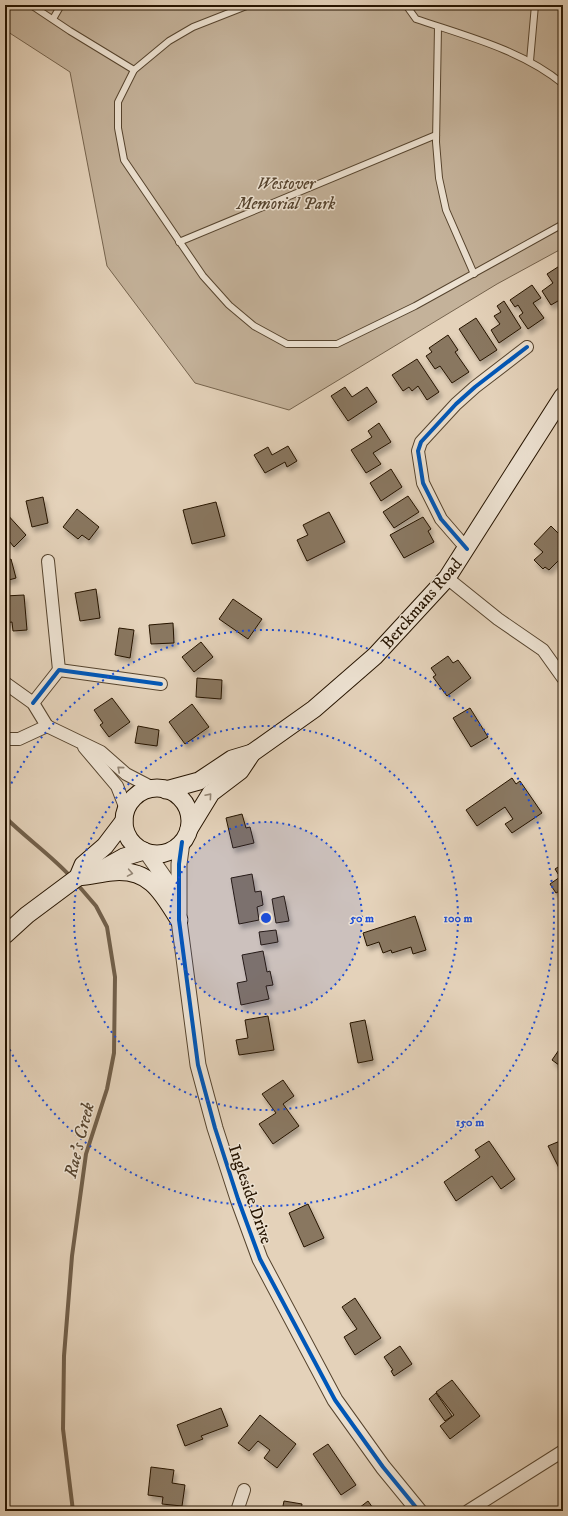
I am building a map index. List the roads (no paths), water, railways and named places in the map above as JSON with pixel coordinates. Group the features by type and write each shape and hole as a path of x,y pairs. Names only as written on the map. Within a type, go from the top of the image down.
{"main road":[{"name":"Berckmans Road","path":"185,836 211,793 240,771 252,754 314,709 375,656 447,578 467,549 563,396"},
{"name":"Berckmans Road","path":"160,789 199,780 232,759 252,754"},
{"path":"85,877 83,864 105,846 125,815 134,797 143,791 160,789 173,793 182,799 190,818 185,836 169,852 158,854 145,852 136,848 129,839 124,828 125,815"},
{"path":"5,935 27,916 85,877 124,856 145,852"},
{"path":"85,877 124,872 146,878 163,894 179,920"}],"street":[{"path":"467,549 441,519 423,483 418,451 421,442 456,404 475,387 527,347"},
{"path":"33,703 59,670 48,561"},
{"path":"447,578 498,619 544,650 563,678"},
{"path":"59,670 161,684"},
{"path":"5,683 33,703 47,726 101,752 126,774 160,789"},
{"path":"5,739 19,739 47,726"},
{"path":"82,744 117,786 125,815"},
{"name":"Ingleside Drive","path":"185,836 179,864 179,920 198,1064 214,1128 260,1258 335,1400 383,1467 419,1511"},
{"name":"Ingleside Drive","path":"145,852 168,883 179,920"},
{"path":"468,1511 563,1451"},
{"path":"237,1511 244,1490"}],"lane":[{"path":"31,5 134,70"},
{"path":"53,19 61,5"},
{"path":"249,5 193,27 169,41 134,70 118,102 118,128 124,160 179,242 203,276 229,305 254,326 287,344 337,344 474,274 563,224"},
{"path":"406,5 416,19 530,61 549,72 563,84"},
{"path":"530,61 535,5"},
{"path":"438,27 436,135 439,178 446,210 474,274"},
{"path":"179,242 436,135"}],"waterway":[{"name":"Rae's Creek","path":"5,817 71,877"},
{"name":"Rae's Creek","path":"73,1511 63,1429 64,1356 72,1256 86,1154 107,1089 114,1053 115,977 107,927 96,906 77,884"}],"park label":[{"name":"Westover Memorial Park","path":"286,193"}]}
